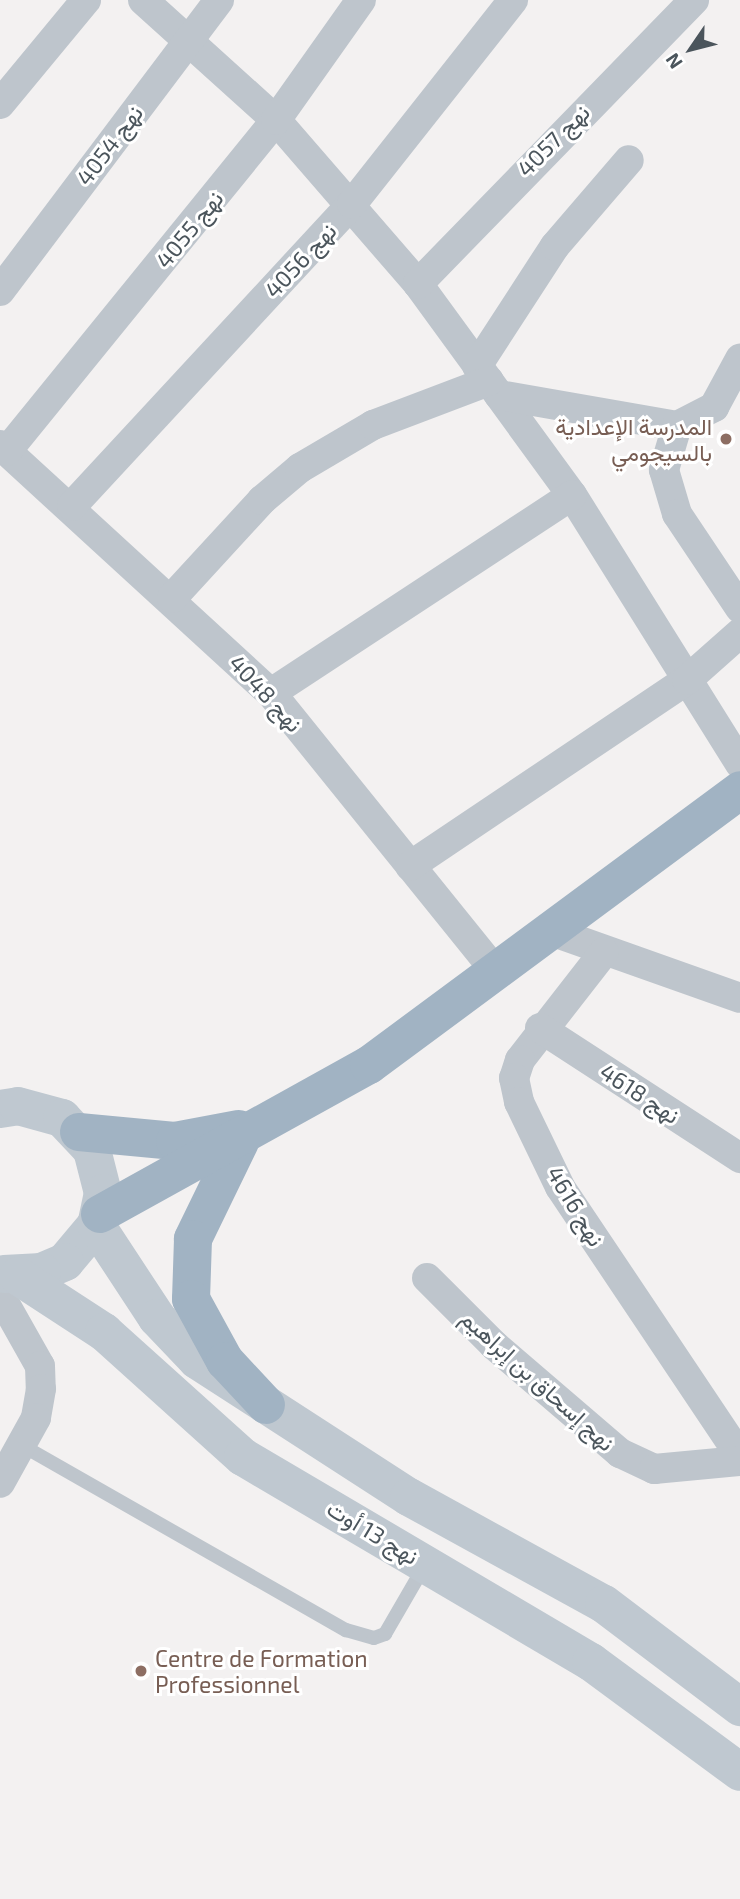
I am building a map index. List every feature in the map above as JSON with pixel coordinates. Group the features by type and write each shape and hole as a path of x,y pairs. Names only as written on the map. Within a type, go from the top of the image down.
{"highway":[{"path":"98,1220 369,1065 554,932 740,790"},
{"path":"79,1132 175,1141 254,1131"},
{"path":"254,1131 193,1239 191,1299 225,1361 265,1405"}],"main road":[{"path":"6,1105 62,1118 79,1132 101,1171 98,1220 157,1318 197,1360 409,1497 604,1604 740,1707"},
{"path":"6,1281 65,1262 98,1220"},
{"name":"نهج 13 أوت","path":"6,1281 104,1332 243,1457 591,1662 740,1772"}],"street":[{"path":"0,104 86,0"},
{"path":"143,0 276,120 352,204 418,284 572,495 740,764"},
{"name":"نهج 4054","path":"0,291 219,0"},
{"name":"نهج 4055","path":"3,448 276,120 361,0"},
{"name":"نهج 4056","path":"72,506 352,204 513,0"},
{"name":"نهج 4057","path":"418,284 694,0"},
{"path":"489,381 555,246 629,160"},
{"path":"172,598 261,500 300,468 373,425 489,381 677,426 714,407 740,359"},
{"path":"677,426 664,470 677,514 740,608"},
{"name":"نهج 4048","path":"3,448 72,506 271,693 497,973"},
{"path":"271,693 572,495"},
{"path":"410,866 688,680 740,633"},
{"path":"554,932 604,952 740,998"},
{"name":"نهج 4616","path":"604,952 540,1028 514,1078 519,1102 560,1187 740,1459"},
{"name":"نهج 4618","path":"540,1028 740,1158"},
{"name":"نهج إسحاق بن إبراهيم","path":"427,1278 494,1345 620,1453 654,1469 740,1459"},
{"path":"0,1483 23,1446 36,1418 40,1366 6,1281"}],"lane":[{"path":"23,1446 346,1630 374,1638 384,1634 426,1564"}],"place":[{"name":"المدرسة الإعدادية بالسيجومي","path":"726,439"},
{"name":"Centre de Formation Professionnel","path":"141,1671"}]}
